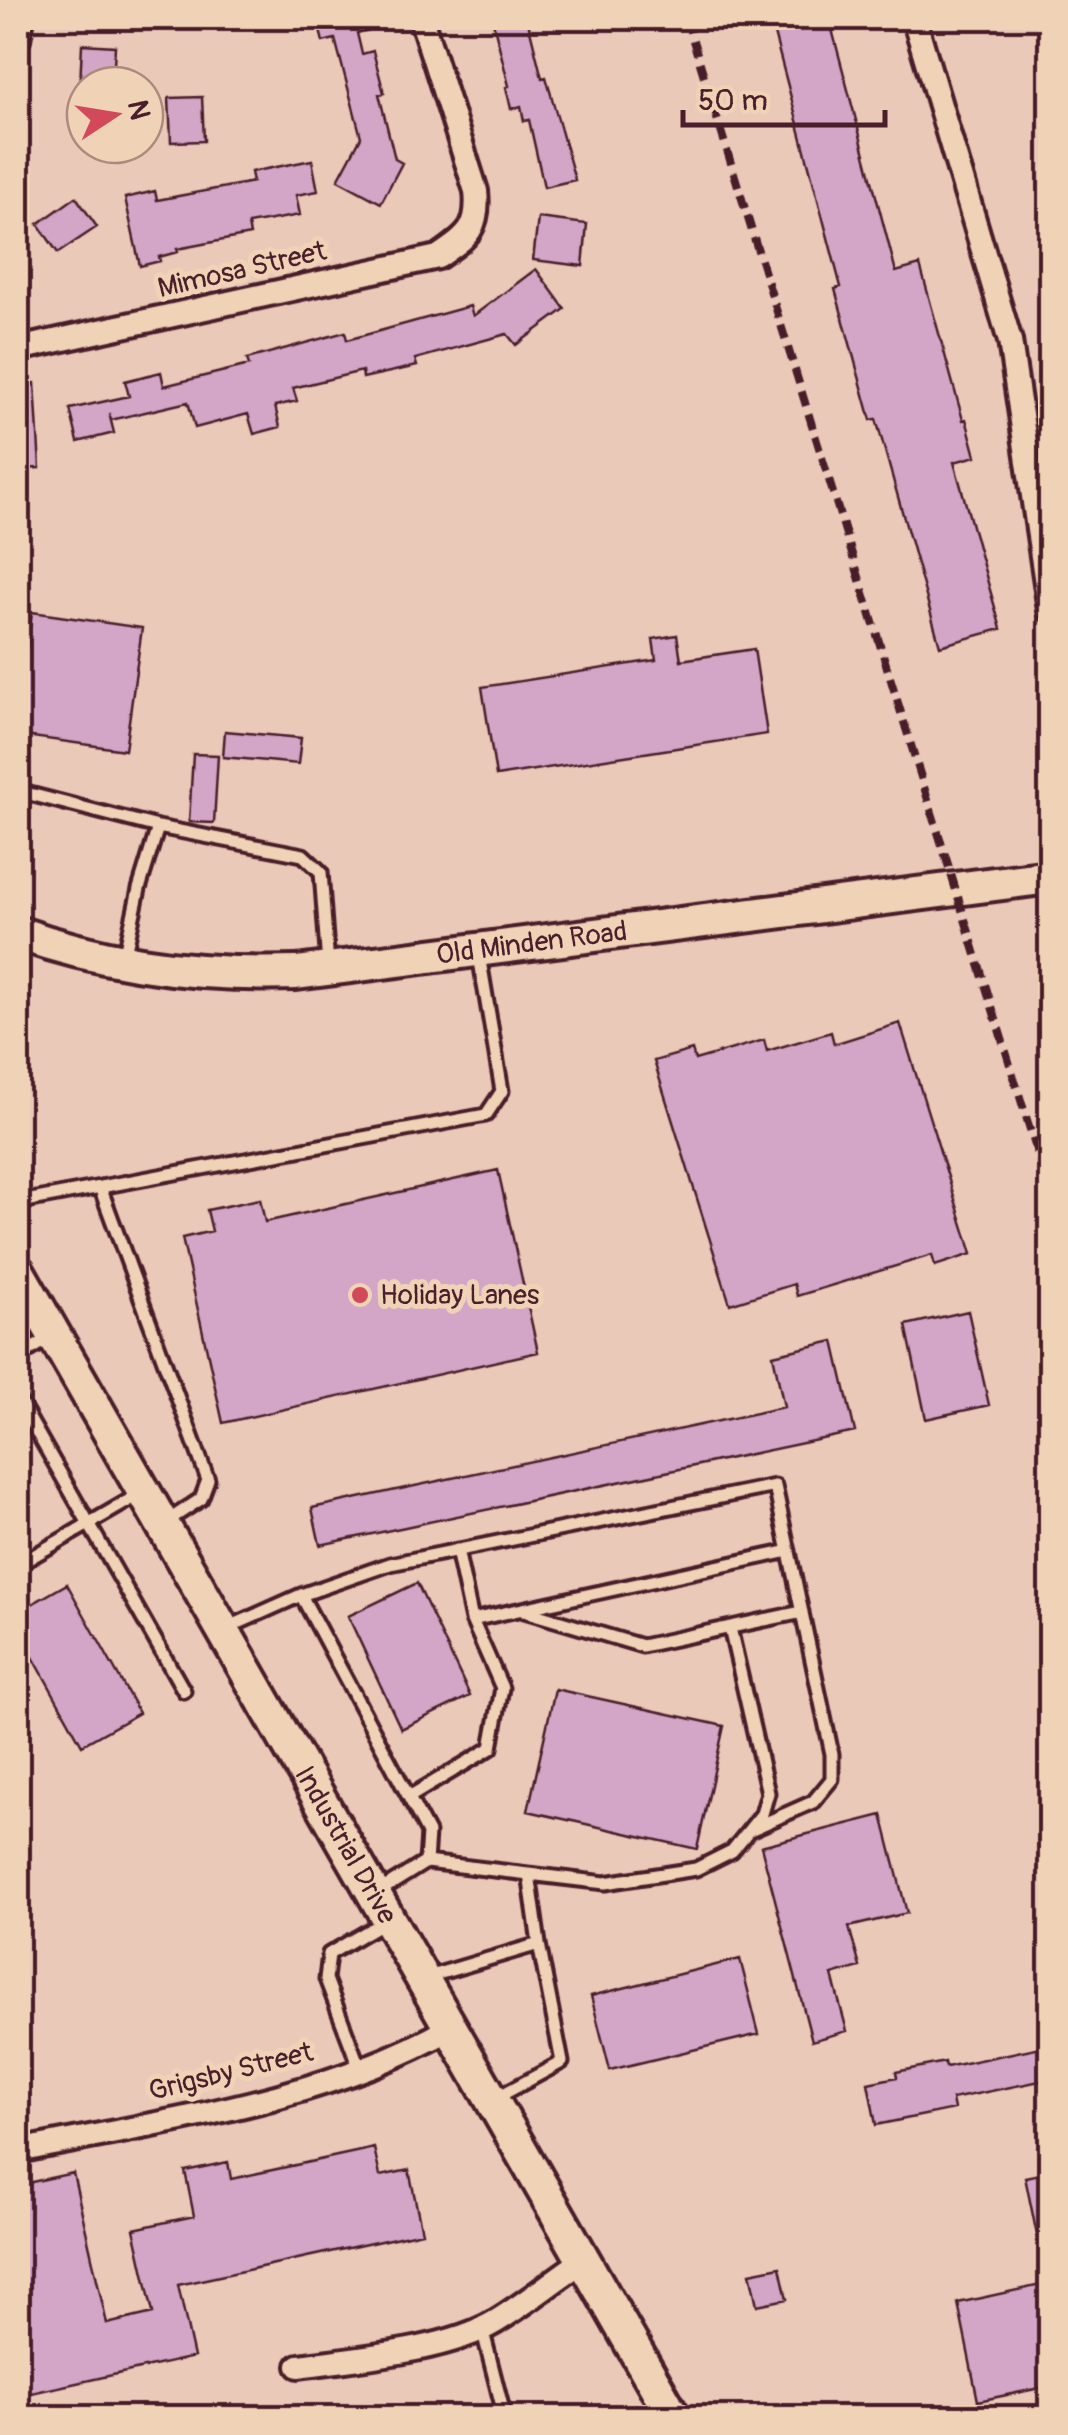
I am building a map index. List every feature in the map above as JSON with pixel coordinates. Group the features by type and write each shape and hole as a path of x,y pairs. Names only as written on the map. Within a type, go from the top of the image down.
{"main road":[{"name":"Old Minden Road","path":"18,933 71,950 124,960 231,973 328,970 1050,876"},
{"name":"Industrial Drive","path":"18,1272 584,2260 667,2413"}],"street":[{"path":"18,39 22,18"},
{"name":"Mimosa Street","path":"18,349 438,257 472,230 478,210 476,191 421,18"},
{"path":"914,18 1010,341 1050,610"},
{"name":"Grigsby Street","path":"18,2152 220,2109 360,2069 424,2044 451,2028"},
{"path":"299,2366 445,2341 482,2328 584,2260"}],"lane":[{"path":"18,791 158,827 303,855 321,872 328,970"},
{"path":"124,960 139,889 158,827"},
{"path":"18,1207 30,1200 486,1115 502,1091 478,951"},
{"path":"100,1187 208,1480 202,1499 163,1524"},
{"path":"18,1357 54,1336"},
{"path":"18,1398 184,1691"},
{"path":"223,1630 390,1564 775,1486 832,1754 832,1780 814,1802 750,1830"},
{"path":"18,1565 144,1492"},
{"path":"409,1798 491,1748 502,1688 472,1620 457,1550"},
{"path":"472,1620 788,1551"},
{"path":"301,1596 428,1833 426,1862 328,1954 326,1979 360,2069"},
{"path":"520,1610 642,1646 802,1612"},
{"path":"426,1862 605,1882 696,1869 732,1852 762,1814 768,1793 730,1628"},
{"path":"492,2100 562,2062 528,1874"},
{"path":"422,1978 539,1944"},
{"path":"482,2328 505,2418"}],"building":[{"path":"317,18 389,18 390,25 357,33 362,54 373,51 395,159 402,163 381,203 338,180 361,137 335,39 323,42"},
{"path":"527,18 575,180 544,187 529,120 524,121 521,106 511,109 493,22"},
{"path":"770,18 829,18 896,272 920,265 963,420 966,419 976,456 954,462 1001,629 940,646 835,289 841,287"},
{"path":"82,44 115,46 114,65 81,65"},
{"path":"202,97 204,141 171,142 169,98"},
{"path":"312,160 318,191 296,195 300,215 248,224 250,235 177,249 178,252 159,257 160,261 140,266 125,198 155,191 157,200 253,182 251,172"},
{"path":"76,197 97,227 58,253 38,224"},
{"path":"538,218 587,224 583,266 533,260"},
{"path":"536,269 565,309 516,345 507,334 415,359 417,366 363,378 362,371 293,388 297,401 275,406 280,427 254,434 248,414 195,428 188,402 111,420 109,413 114,433 78,442 70,409 129,396 125,381 161,372 164,386 249,365 247,359 345,332 347,340 470,306 473,316"},
{"path":"35,383 40,468 18,469 18,384"},
{"path":"32,612 142,628 125,750 18,735 18,654 26,655"},
{"path":"677,635 681,660 754,649 767,734 496,776 482,687 656,660 653,639"},
{"path":"225,731 301,738 298,764 223,757"},
{"path":"193,754 218,755 214,823 189,822"},
{"path":"900,1023 972,1254 935,1266 932,1255 797,1296 794,1284 730,1304 654,1061 692,1050 695,1060 764,1040 767,1051 831,1032 834,1044"},
{"name":"Holiday Lanes","path":"498,1170 538,1352 223,1423 182,1238 212,1231 207,1210 260,1199 265,1222"},
{"path":"968,1311 989,1405 926,1419 906,1325"},
{"path":"834,1341 855,1432 320,1545 312,1508 784,1407 773,1355"},
{"path":"417,1583 470,1696 401,1729 348,1616"},
{"path":"67,1584 139,1713 82,1745 18,1630 18,1612"},
{"path":"555,1689 724,1726 697,1849 528,1811"},
{"path":"882,1815 907,1913 849,1927 860,1967 832,1975 847,2031 812,2041 761,1846"},
{"path":"740,1959 759,2034 610,2070 591,1996"},
{"path":"1050,2045 1050,2079 952,2099 954,2109 876,2125 868,2083 897,2077 896,2072 945,2062 946,2067"},
{"path":"374,2148 380,2176 409,2170 422,2232 178,2285 194,2357 18,2396 18,2185 73,2173 107,2324 153,2313 134,2229 194,2216 185,2171 228,2162 231,2179"},
{"path":"1050,2172 1050,2249 1040,2250 1025,2177"},
{"path":"780,2267 787,2299 757,2305 750,2273"},
{"path":"1050,2283 1050,2386 978,2401 958,2303"}],"railway":[{"path":"686,18 1050,1194"}],"place":[{"name":"Holiday Lanes","path":"360,1295"}]}
